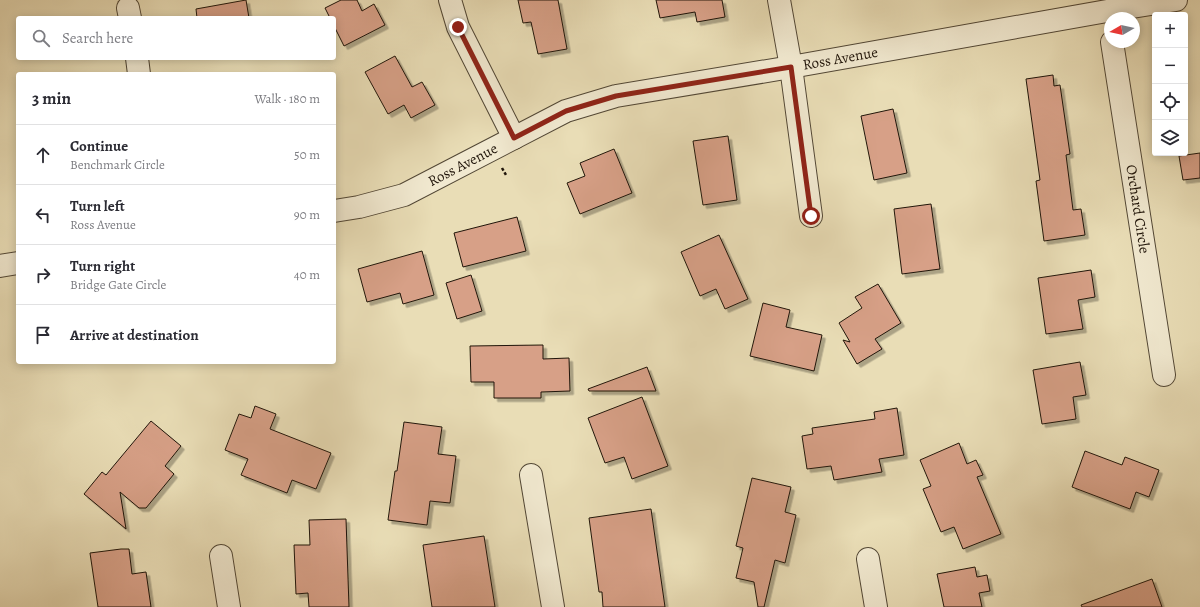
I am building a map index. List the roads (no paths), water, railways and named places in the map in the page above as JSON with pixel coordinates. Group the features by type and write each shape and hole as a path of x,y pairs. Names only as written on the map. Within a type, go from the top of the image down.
{"street":[{"path":"450,0 458,27 514,138"},
{"path":"779,0 791,67 811,216"},
{"name":"Ross Avenue","path":"336,211 359,207 404,195 566,111 616,96 791,67 1106,5 1176,0"},
{"name":"Orchard Circle","path":"1113,48 1164,376"},
{"path":"137,60 139,72"},
{"path":"0,266 16,263"},
{"path":"531,475 553,607"},
{"path":"221,556 229,607"},
{"path":"868,559 876,607"}]}
